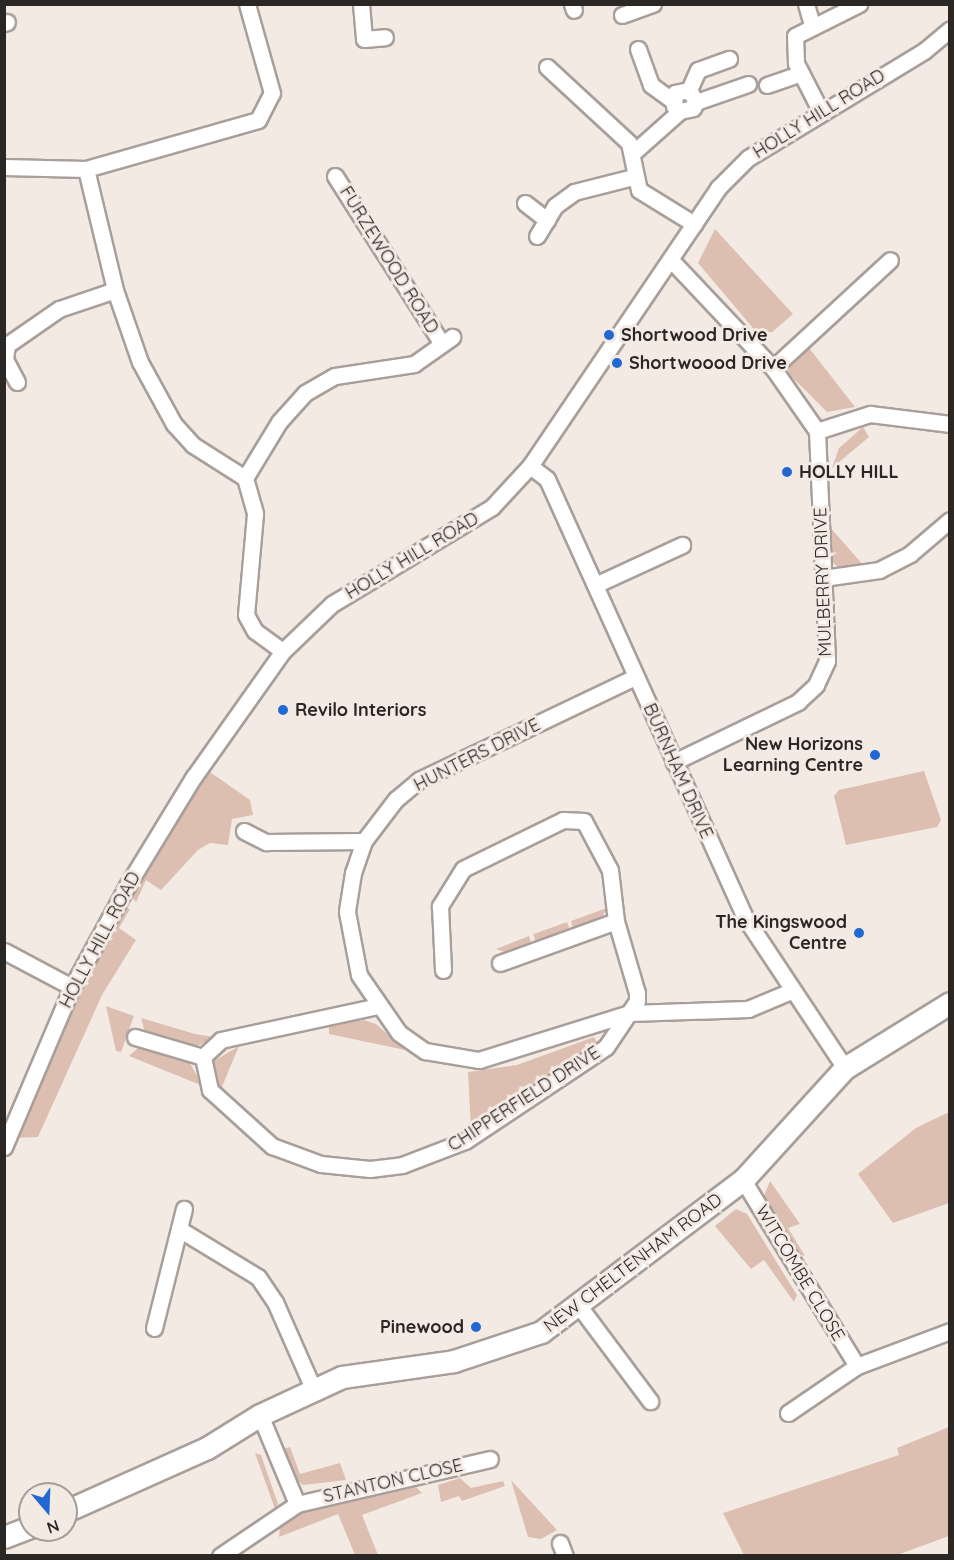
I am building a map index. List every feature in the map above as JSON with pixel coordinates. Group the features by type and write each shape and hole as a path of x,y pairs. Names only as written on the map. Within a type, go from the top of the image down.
{"street":[{"path":"4,167 86,169 258,120 272,93 247,4"},
{"path":"361,4 364,39 385,37"},
{"path":"622,15 653,4"},
{"path":"806,4 812,25"},
{"path":"820,110 801,73 795,36 812,25 859,4"},
{"name":"HOLLY HILL ROAD","path":"4,1146 72,987 193,778 283,651 332,604 492,507 530,466 672,261 718,188 748,158 820,110 924,51 950,29"},
{"path":"638,50 651,85 676,106"},
{"path":"692,96 698,70 729,59"},
{"path":"547,67 634,152"},
{"path":"767,85 801,73"},
{"path":"694,224 639,190 633,177 634,152 676,106 692,96 748,84"},
{"path":"86,169 115,290 140,362 174,424 193,445 245,478 255,514 246,615 255,631 283,651"},
{"name":"FURZEWOOD ROAD","path":"245,478 279,422 305,393 335,376 414,364 447,341 335,176"},
{"path":"537,236 547,220 574,192 633,177"},
{"path":"525,203 547,220"},
{"path":"773,368 890,260"},
{"path":"672,261 773,368 817,431 870,414 950,424"},
{"path":"17,382 5,359 7,345 59,309 115,290"},
{"name":"MULBERRY DRIVE","path":"674,762 798,702 816,685 827,661 817,431"},
{"name":"BURNHAM DRIVE","path":"530,466 547,479 744,916 791,991 845,1068"},
{"path":"823,578 879,570 910,554 950,520"},
{"path":"595,585 682,545"},
{"name":"HUNTERS DRIVE","path":"378,1006 359,975 350,944 347,912 364,841 396,798 419,780 635,676"},
{"path":"443,970 437,923 449,886 463,869 562,820 584,822 597,838 610,870 616,921 637,993 630,1013"},
{"path":"244,831 266,842 364,841"},
{"path":"500,963 616,921"},
{"path":"4,951 72,987"},
{"name":"CHIPPERFIELD DRIVE","path":"378,1006 399,1033 425,1050 479,1060 630,1013 748,1009 791,991"},
{"name":"NEW CHELTENHAM ROAD","path":"78,1506 207,1448 260,1415 313,1388 342,1377 501,1348 541,1332 579,1306 743,1180 845,1068 950,1003"},
{"path":"135,1037 202,1057 221,1040 378,1006"},
{"name":"CHIPPERFIELD DRIVE","path":"202,1057 210,1090 272,1146 321,1164 370,1169 402,1165 465,1141 606,1047 630,1013"},
{"name":"WITCOMBE CLOSE","path":"743,1180 857,1366"},
{"path":"154,1328 184,1209"},
{"path":"179,1229 258,1277 275,1302 313,1388"},
{"path":"579,1306 651,1401"},
{"path":"788,1413 857,1366 950,1331"},
{"path":"260,1415 297,1504"},
{"name":"STANTON CLOSE","path":"220,1556 297,1504 490,1459"},
{"path":"4,1538 18,1532"}],"shaded area":[{"path":"715,229 793,314 763,340 698,263"},
{"path":"806,344 855,407 827,412 789,374 787,365"},
{"path":"863,427 869,437 832,468 839,448"},
{"path":"828,525 864,566 841,569 833,563"},
{"path":"207,770 250,800 253,815 232,819 228,845 210,843 198,850 161,890 146,880 136,902 128,892"},
{"path":"924,771 941,820 937,827 846,845 834,796 839,790"},
{"path":"124,906 130,909 119,928 136,940 102,995 38,1137 13,1138 84,978"},
{"path":"607,908 602,918 574,931 571,921"},
{"path":"567,922 571,933 537,946 533,934"},
{"path":"529,936 532,946 508,953 496,949"},
{"path":"106,1006 134,1016 121,1052 116,1051"},
{"path":"141,1018 195,1034 214,1037 196,1047 146,1036"},
{"path":"364,1020 376,1024 405,1050 329,1034 329,1026"},
{"path":"594,1037 599,1047 471,1130 468,1072 517,1065"},
{"path":"140,1046 188,1060 203,1086 129,1056"},
{"path":"239,1046 221,1089 213,1075 214,1061"},
{"path":"949,1112 949,1203 893,1223 858,1174 916,1128"},
{"path":"770,1181 800,1224 788,1228 805,1256 800,1255 764,1196"},
{"path":"736,1209 747,1214 797,1295 794,1302 764,1260 751,1269 715,1226"},
{"path":"949,1427 949,1536 897,1555 744,1555 723,1513 899,1455 897,1448"},
{"path":"290,1447 300,1474 340,1463 346,1480 303,1485 292,1475 284,1449"},
{"path":"255,1453 261,1455 278,1504 275,1509"},
{"path":"460,1478 471,1488 503,1481 505,1486 462,1501 459,1496 441,1502 438,1485"},
{"path":"511,1480 557,1530 541,1539 528,1537"},
{"path":"416,1487 422,1493 362,1515 378,1555 355,1555 338,1514 279,1537 280,1525 297,1511"}],"place":[{"name":"Shortwood Drive","path":"609,335"},
{"name":"Shortwoood Drive","path":"617,363"},
{"name":"HOLLY HILL","path":"787,472"},
{"name":"Revilo Interiors","path":"283,710"},
{"name":"New Horizons Learning Centre","path":"875,755"},
{"name":"The Kingswood Centre","path":"859,933"},
{"name":"Pinewood","path":"476,1327"}]}
